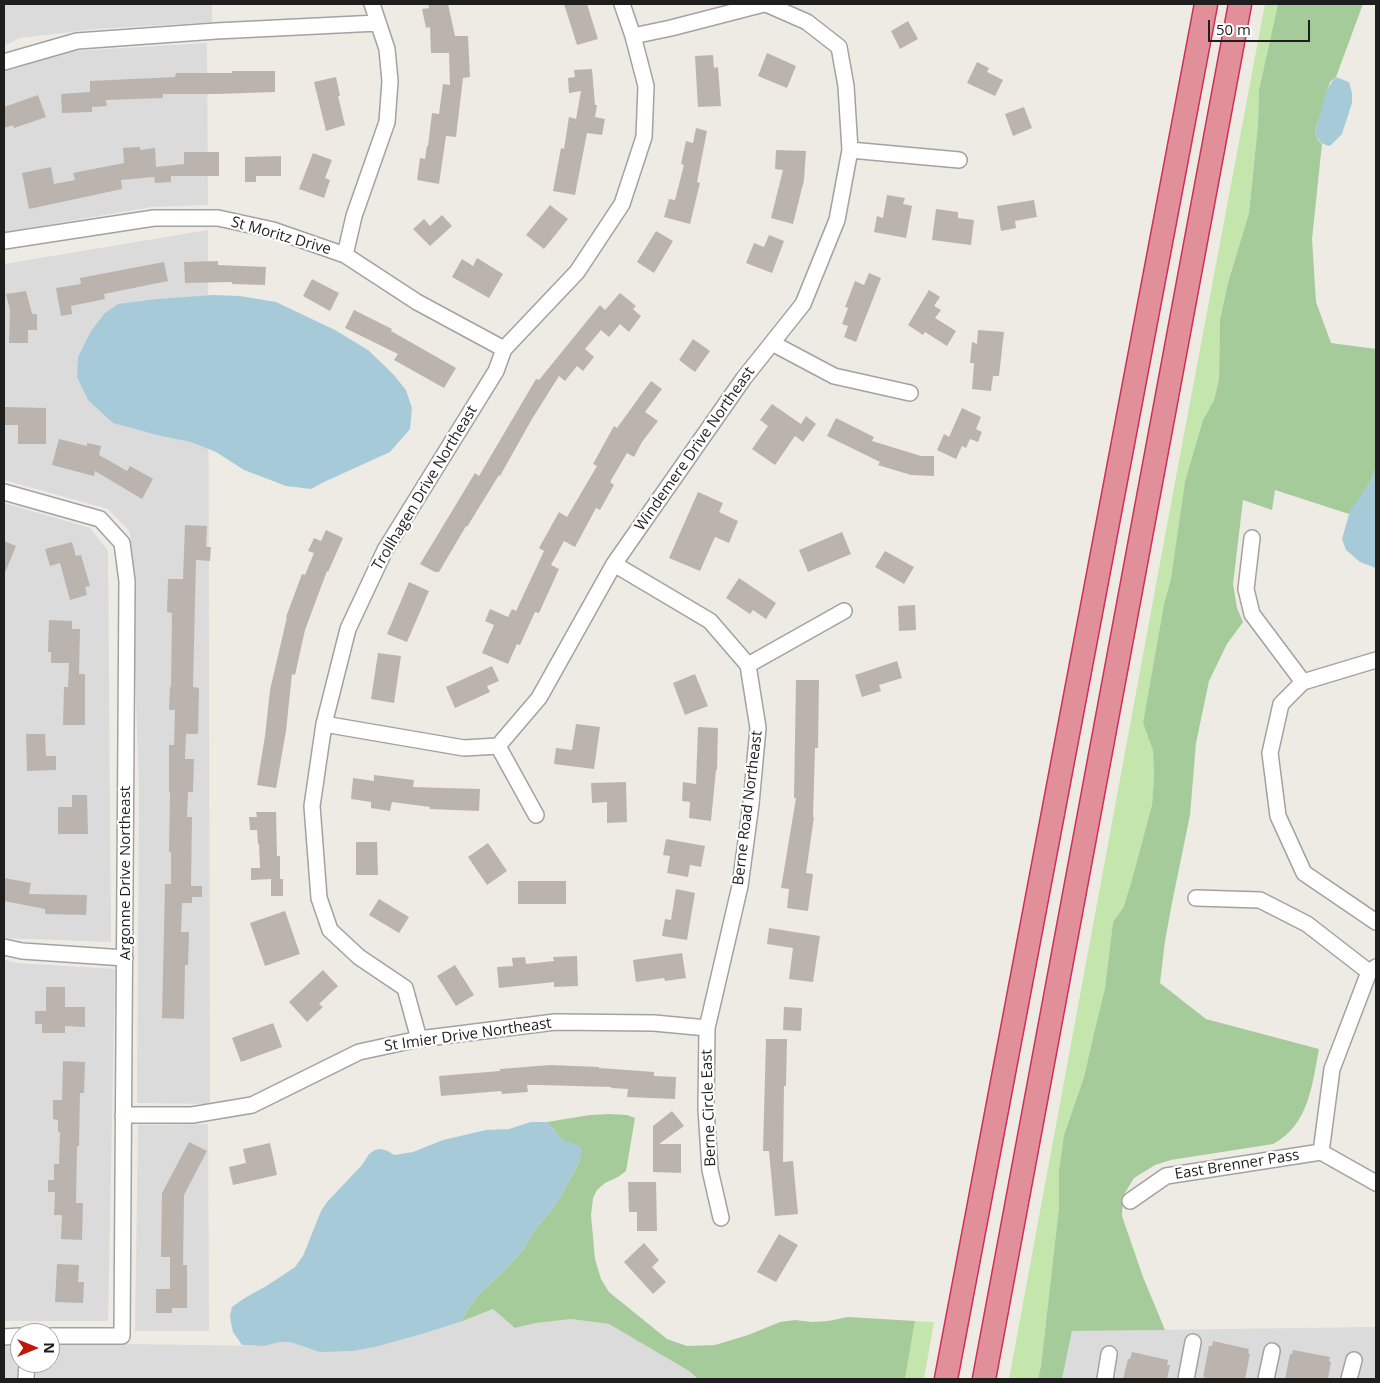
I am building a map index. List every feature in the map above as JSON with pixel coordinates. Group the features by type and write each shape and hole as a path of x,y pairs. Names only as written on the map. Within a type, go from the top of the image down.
{"highway":[{"path":"946,1379 1206,4"},
{"path":"984,1379 1240,4"}],"street":[{"path":"345,255 354,216 387,122 390,81 387,49 372,4"},
{"name":"Trollhagen Drive Northeast","path":"419,1038 405,988 359,957 330,930 319,898 312,806 324,724 348,629 384,550 496,372 504,349 577,272 622,204 644,137 646,86 633,36 622,4"},
{"name":"Windemere Drive Northeast","path":"498,746 539,698 614,564 744,378 803,304 837,220 850,150 846,86 839,47 807,22 765,4 633,36"},
{"path":"4,62 77,41 216,31 378,23"},
{"path":"850,150 959,160"},
{"name":"St Moritz Drive","path":"4,241 154,218 218,218 273,230 345,255 417,302 504,349"},
{"path":"772,342 834,376 910,393"},
{"name":"Argonne Drive Northeast","path":"4,492 100,519 122,543 127,581 122,1336 60,1336"},
{"path":"1252,538 1246,589 1252,614 1303,682"},
{"path":"614,564 710,621 748,665 844,611"},
{"path":"1376,660 1303,682 1281,704 1270,753 1278,816 1304,872 1376,922"},
{"name":"Berne Road Northeast","path":"707,1028 740,886 751,804 758,728 748,665"},
{"path":"324,724 464,748 498,746 536,815"},
{"path":"1196,898 1260,900 1308,924 1373,969 1332,1069 1321,1152 1376,1183"},
{"path":"4,947 22,951 125,958"},
{"name":"St Imier Drive Northeast","path":"124,1115 192,1115 252,1105 359,1052 419,1038 555,1022 654,1023 707,1028"},
{"name":"Berne Circle East","path":"707,1028 706,1109 710,1170 721,1218"},
{"name":"East Brenner Pass","path":"1130,1201 1166,1176 1321,1152"},
{"path":"1186,1379 1194,1342"},
{"path":"1266,1379 1272,1351"},
{"path":"1105,1379 1109,1354"},
{"path":"1349,1379 1354,1360"}],"shaded area":[{"path":"4,4 212,4 212,22 96,29 20,38 4,46"},
{"path":"207,43 208,205 152,207 4,232 4,72 72,51"},
{"path":"208,230 210,1104 137,1103 139,788 130,532 108,509 4,480 4,264"},
{"path":"4,503 90,528 108,551 111,942 4,938"},
{"path":"4,960 17,963 115,969 108,1321 4,1321"},
{"path":"208,1124 209,1331 135,1331 138,1125"},
{"path":"493,1309 516,1328 536,1323 571,1319 609,1324 689,1371 698,1379 36,1379 36,1373 60,1373 60,1345 264,1346 280,1342 290,1342 309,1349 379,1346 460,1322"},
{"path":"1376,1327 1376,1379 1062,1379 1072,1331"},
{"path":"4,1346 10,1347 10,1373 17,1373 17,1379 4,1379"}],"green space":[{"path":"1265,4 1278,4 1259,90 1258,124 1249,213 1228,283 1220,319 1219,379 1214,400 1203,420 1185,481 1171,578 1164,604 1143,723 1153,751 1152,805 1123,908 1113,922 1105,988 1084,1077 1064,1135 1059,1170 1059,1207 1038,1379 1009,1379 1175,482"},
{"path":"1278,4 1363,4 1336,77 1330,82 1315,132 1322,144 1312,239 1316,302 1331,343 1376,349 1376,468 1371,481 1349,514 1275,490 1272,510 1243,500 1233,584 1237,608 1243,622 1227,644 1209,681 1196,743 1190,815 1165,941 1160,983 1206,1019 1319,1049 1307,1103 1302,1115 1285,1136 1273,1144 1171,1160 1155,1165 1134,1178 1123,1196 1122,1216 1143,1277 1165,1330 1072,1331 1062,1379 1038,1379 1059,1207 1059,1170 1064,1135 1084,1077 1105,988 1113,922 1123,908 1152,805 1153,751 1143,723 1164,604 1171,578 1185,481 1203,420 1214,400 1219,379 1220,319 1228,283 1249,213 1258,124 1259,90"},
{"path":"609,1114 627,1115 635,1118 626,1171 605,1183 597,1190 593,1198 591,1215 595,1259 601,1279 609,1292 667,1339 687,1346 715,1345 748,1335 780,1322 795,1320 812,1322 848,1317 915,1321 905,1379 698,1379 689,1371 609,1324 571,1319 536,1323 515,1328 493,1309 460,1322 477,1296 523,1250 536,1228 561,1196 580,1160 547,1122"},
{"path":"915,1321 934,1322 924,1379 905,1379"}],"water":[{"path":"1336,77 1349,82 1352,103 1342,134 1330,146 1320,142 1315,132 1325,96"},
{"path":"213,295 240,296 276,302 335,330 368,350 393,374 406,390 412,408 410,429 390,452 311,489 286,486 244,470 216,452 191,442 113,423 88,400 77,377 78,357 91,331 105,313 118,304"},
{"path":"1376,468 1376,568 1360,562 1346,550 1342,539 1350,511 1371,481"},
{"path":"531,1122 547,1122 562,1139 579,1146 582,1149 580,1160 561,1196 536,1228 523,1250 477,1296 460,1322 379,1346 353,1351 320,1352 290,1342 280,1342 264,1346 242,1345 233,1332 230,1316 232,1307 295,1267 303,1256 321,1211 327,1202 362,1165 369,1154 381,1149 394,1155 413,1152 443,1140 486,1130 509,1129"}],"building":[{"path":"428,4 448,4 455,36 468,36 470,77 463,78 456,137 446,136 439,184 417,180 420,158 425,159 428,146 432,113 439,114 443,84 450,85 449,53 431,53 430,27 426,28 422,9 429,8"},
{"path":"564,4 587,4 598,39 577,45"},
{"path":"908,21 918,39 900,49 891,31"},
{"path":"767,53 796,66 787,88 758,76"},
{"path":"713,55 714,68 718,67 721,106 698,107 695,56"},
{"path":"977,62 989,68 987,72 1003,80 995,96 967,83"},
{"path":"592,69 595,105 597,105 595,117 605,119 602,135 587,133 575,195 553,191 561,148 564,149 569,117 576,119 581,91 569,93 568,78 575,77 574,70"},
{"path":"232,71 275,71 275,92 163,94 163,98 106,100 107,106 92,107 92,112 62,113 61,94 90,92 90,81 175,77 176,73 232,73"},
{"path":"336,77 340,96 338,96 345,125 326,131 314,82"},
{"path":"38,95 46,117 14,128 13,125 4,128 4,107"},
{"path":"1024,107 1032,128 1013,136 1005,114"},
{"path":"696,128 707,131 697,182 700,183 690,224 664,217 669,199 675,200 684,165 681,164 686,141 693,143"},
{"path":"140,147 140,150 155,148 156,167 184,164 184,152 219,152 219,176 171,176 171,182 155,183 154,177 121,180 122,189 29,209 22,173 51,167 54,184 75,180 73,173 124,163 123,148"},
{"path":"776,150 806,151 804,180 793,224 771,218 783,170 775,169"},
{"path":"313,153 332,160 325,178 330,180 324,198 299,189"},
{"path":"281,156 281,176 256,176 256,182 245,182 245,157"},
{"path":"887,195 905,198 903,204 912,206 906,238 874,232 877,216 883,218"},
{"path":"1034,200 1037,217 1015,221 1016,228 1001,231 997,206"},
{"path":"550,205 568,219 544,249 526,235"},
{"path":"936,209 958,212 958,218 974,220 971,245 932,240"},
{"path":"442,215 452,226 430,246 413,229 424,219 430,226"},
{"path":"656,231 673,241 654,273 637,262"},
{"path":"769,235 784,241 772,273 746,263 754,243 764,247"},
{"path":"477,258 503,274 489,298 452,277 462,259 473,266"},
{"path":"218,261 218,265 266,267 265,285 232,284 232,282 185,283 184,262"},
{"path":"164,262 168,281 104,294 105,299 71,306 72,314 61,316 56,288 81,284 80,278"},
{"path":"869,273 881,278 856,342 844,337 848,326 842,324 848,308 845,307 855,281 864,285"},
{"path":"312,279 339,293 330,311 303,296"},
{"path":"929,290 940,297 934,306 941,310 935,318 956,331 947,346 925,332 923,335 908,325"},
{"path":"26,291 32,314 37,314 37,330 28,330 28,343 9,343 10,310 6,294"},
{"path":"620,293 636,306 633,309 641,316 629,332 620,324 609,337 601,330 585,349 594,357 583,371 577,366 565,381 559,376 500,476 466,526 439,572 435,572 420,564 475,473 479,476 536,379 539,380 600,305 605,310"},
{"path":"354,310 392,329 391,331 456,368 444,388 394,360 398,354 345,328"},
{"path":"978,330 1004,332 999,376 993,376 991,391 972,389 974,363 970,363 972,342 977,344"},
{"path":"693,339 710,351 695,372 679,360"},
{"path":"651,381 662,389 645,412 658,421 642,442 634,457 627,453 610,482 614,485 600,510 596,508 575,547 564,541 551,565 559,569 539,613 535,612 520,645 517,644 508,664 482,653 494,625 485,621 490,609 508,617 512,609 516,611 544,551 539,548 559,512 567,517 597,466 593,464 614,426 617,428"},
{"path":"772,404 801,424 806,416 816,424 803,442 795,436 775,465 752,449 768,426 760,420"},
{"path":"5,407 46,408 46,444 18,444 18,425 4,425"},
{"path":"962,408 981,417 976,429 982,432 978,442 970,439 966,448 962,446 956,459 937,450 944,434 949,437"},
{"path":"836,418 874,437 872,441 921,456 934,456 934,476 911,475 878,465 880,462 827,436"},
{"path":"59,439 87,446 87,443 101,446 99,455 127,471 130,466 153,479 142,499 95,471 94,476 52,465"},
{"path":"698,492 723,503 719,512 738,521 729,543 715,537 700,571 669,558"},
{"path":"185,525 207,526 206,547 211,547 210,561 196,560 193,687 199,688 198,734 186,734 185,759 194,759 193,792 188,792 187,817 192,817 191,886 202,886 202,897 192,897 192,903 182,903 181,932 189,932 188,965 185,965 184,1019 162,1018 165,884 171,884 171,852 169,852 169,745 174,745 175,710 169,710 172,613 167,612 168,579 183,579"},
{"path":"326,530 343,538 327,571 305,630 295,675 292,674 286,731 276,788 257,785 270,690 286,617 302,574 305,575 314,553 308,551 314,538 321,541"},
{"path":"842,532 851,554 808,572 799,550"},
{"path":"4,541 16,546 4,575"},
{"path":"72,542 76,556 81,555 90,586 85,587 87,595 70,600 60,563 50,566 45,549"},
{"path":"885,551 914,567 904,584 875,567"},
{"path":"739,578 776,603 766,619 753,610 750,614 726,598"},
{"path":"409,582 429,591 407,642 387,634"},
{"path":"915,605 916,630 899,631 898,606"},
{"path":"49,620 72,621 72,629 80,629 79,674 85,674 85,725 63,725 64,687 68,687 69,663 51,663 51,652 48,652"},
{"path":"378,653 401,656 394,703 371,699"},
{"path":"897,661 902,678 879,685 881,691 862,697 855,675"},
{"path":"492,666 499,681 487,686 490,692 455,708 446,687"},
{"path":"695,674 708,706 685,715 673,683"},
{"path":"796,680 819,680 818,748 815,748 814,817 806,873 813,874 808,911 787,908 789,889 781,888 796,798 794,798"},
{"path":"576,724 600,727 594,769 554,764 556,748 572,750"},
{"path":"698,727 718,728 717,770 711,821 689,818 690,802 682,801 683,782 696,784"},
{"path":"26,734 45,734 46,756 56,756 56,770 27,771"},
{"path":"374,775 414,780 413,787 480,789 479,811 430,809 430,807 392,802 390,811 371,808 371,802 351,799 353,778 374,781"},
{"path":"626,782 627,822 607,823 607,802 592,803 591,783"},
{"path":"72,795 87,795 88,834 58,834 58,807 72,807"},
{"path":"256,812 276,812 277,856 280,856 280,879 283,879 283,896 271,896 271,879 251,880 251,868 260,868 257,830 250,830 249,817 257,817"},
{"path":"666,839 705,846 701,867 690,865 688,877 667,873 670,856 663,855"},
{"path":"356,842 377,842 378,875 356,875"},
{"path":"488,843 507,871 487,885 468,857"},
{"path":"4,878 31,883 29,894 87,895 86,915 45,914 45,909 4,901"},
{"path":"518,881 566,881 566,904 518,904"},
{"path":"676,889 695,893 687,940 662,936 665,919 671,920"},
{"path":"379,899 409,917 399,933 369,915"},
{"path":"285,911 300,954 265,966 250,923"},
{"path":"769,928 820,936 813,982 789,979 793,948 767,944"},
{"path":"682,953 686,978 665,981 664,978 636,982 633,960"},
{"path":"577,956 578,986 554,987 554,982 499,988 497,967 513,966 512,958 525,957 526,964 554,961 553,957"},
{"path":"455,965 474,995 456,1006 437,976"},
{"path":"323,970 338,986 319,1004 323,1007 307,1022 289,1002"},
{"path":"46,987 65,987 65,1007 85,1007 85,1027 65,1026 65,1033 42,1033 42,1024 35,1024 35,1011 46,1011"},
{"path":"784,1007 802,1008 801,1031 783,1030"},
{"path":"273,1023 282,1047 241,1062 232,1038"},
{"path":"766,1039 787,1039 783,1162 793,1161 798,1214 775,1216 769,1151 763,1151"},
{"path":"63,1061 85,1062 84,1093 80,1093 76,1203 83,1203 82,1240 61,1239 62,1215 54,1215 55,1192 48,1192 48,1180 54,1180 54,1164 59,1164 60,1132 58,1132 58,1120 53,1119 53,1100 62,1100"},
{"path":"550,1065 654,1072 654,1076 676,1077 675,1099 627,1097 628,1089 611,1087 539,1085 527,1085 528,1092 502,1094 501,1091 441,1096 439,1076"},
{"path":"672,1111 684,1126 659,1144 681,1144 681,1173 653,1172 653,1126"},
{"path":"189,1142 207,1151 184,1195 183,1265 187,1265 187,1308 172,1308 172,1313 156,1313 156,1289 170,1289 170,1257 161,1257 162,1193"},
{"path":"270,1143 277,1175 233,1185 229,1167 246,1163 243,1149"},
{"path":"628,1182 656,1182 657,1231 637,1231 637,1212 629,1212"},
{"path":"779,1234 798,1245 776,1282 757,1272"},
{"path":"644,1243 659,1260 652,1267 666,1282 653,1294 624,1262"},
{"path":"57,1264 79,1265 78,1282 84,1282 83,1303 55,1302"},
{"path":"1213,1341 1249,1349 1248,1353 1250,1354 1245,1379 1205,1379 1203,1377 1209,1346 1212,1346"},
{"path":"1293,1350 1330,1357 1328,1379 1285,1379 1290,1354 1292,1354"},
{"path":"1132,1352 1168,1360 1167,1365 1170,1365 1167,1379 1123,1379 1128,1359 1130,1359"}]}
